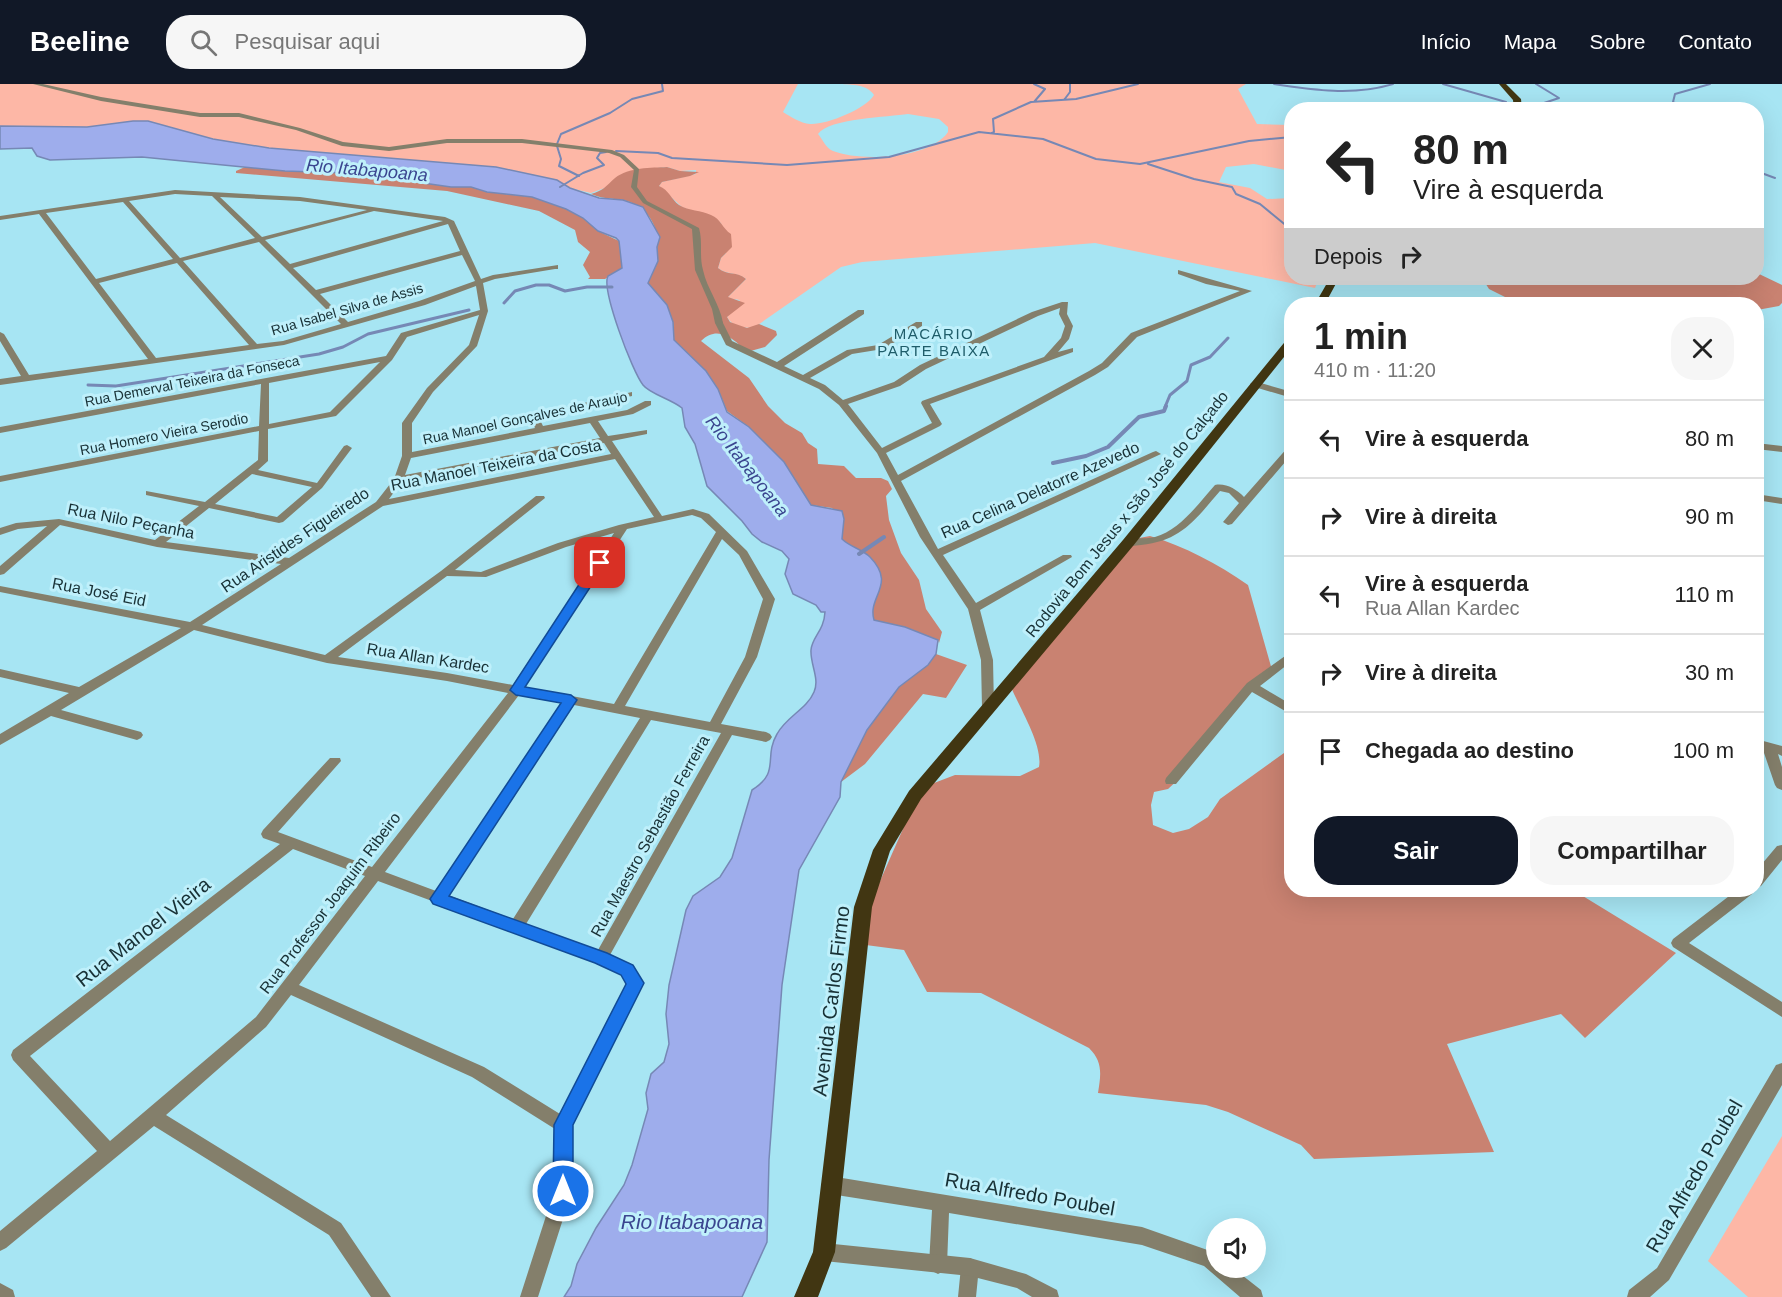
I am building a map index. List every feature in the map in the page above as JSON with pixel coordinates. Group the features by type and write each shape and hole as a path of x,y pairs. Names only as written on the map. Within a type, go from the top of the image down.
{"main road":[{"path":"1502,84 1517,102"},
{"name":"Rodovia Bom Jesus x São José do Calçado","path":"988,708 1128,543 1284,349"},
{"name":"Avenida Carlos Firmo","path":"806,1297 824,1252 863,907 882,850 915,795 988,708"}],"street":[{"path":"36,84 91,97 189,113 239,116 298,129 342,144 389,149 447,141 522,141 610,151 622,156 637,170 634,187 645,202 695,228 700,241 699,268 718,312 719,323 729,342 822,387 842,403 882,452 936,554 974,609 987,660 988,708"},
{"path":"0,218 175,192 300,199 443,218 450,221"},
{"path":"214,194 347,324"},
{"path":"125,200 176,261 255,347"},
{"path":"93,282 377,209"},
{"path":"41,212 154,361"},
{"path":"288,267 450,221"},
{"name":"Rua Aristides Figueiredo","path":"0,740 192,626 380,504 399,480 407,456 407,423 430,390 473,346 484,311 479,282 450,221"},
{"path":"315,293 464,252"},
{"name":"Rua Isabel Silva de Assis","path":"0,382 284,343 422,303 479,282 555,267"},
{"path":"896,480 1092,373 1105,365 1134,335 1200,307 1248,291 1209,282 1181,272"},
{"path":"842,403 897,384 923,367 1035,314 1065,304 1063,314 1069,326 1065,339 1048,357"},
{"path":"388,358 404,335 484,311"},
{"path":"777,366 861,312"},
{"path":"803,378 850,352 880,347 919,324"},
{"path":"0,334 27,379"},
{"path":"882,452 937,424 925,403 1070,350"},
{"name":"Rua Demerval Teixeira da Fonseca","path":"0,430 388,358"},
{"name":"Rua Homero Vieira Serodio","path":"0,479 333,414 388,358"},
{"path":"157,544 263,461 265,381"},
{"path":"1254,384 1284,393"},
{"path":"540,430 534,417 629,394"},
{"name":"Rua Manoel Gonçalves de Araujo","path":"407,456 630,412 648,403"},
{"path":"593,420 659,518"},
{"path":"399,480 644,432"},
{"path":"1764,447 1782,449"},
{"path":"150,494 279,520 319,486 347,448"},
{"name":"Rua Celina Delatorre Azevedo","path":"936,554 1156,454"},
{"name":"Rua Manoel Teixeira da Costa","path":"380,504 617,456"},
{"path":"1228,522 1284,457"},
{"path":"251,471 319,486"},
{"path":"1128,543 1158,540 1187,523 1218,487 1232,490 1245,503"},
{"path":"327,659 445,573 540,498"},
{"path":"1764,498 1782,501"},
{"path":"445,573 482,575 562,545 623,527 693,512 705,516 743,553 770,599 751,657 713,727"},
{"path":"0,572 59,522"},
{"name":"Rua Nilo Peçanha","path":"0,532 16,526 59,522 157,544 293,561"},
{"name":"Rua Professor Joaquim Ribeiro","path":"0,1242 153,1116 261,1022 516,690 623,527"},
{"path":"617,709 721,532"},
{"path":"974,609 1067,557"},
{"name":"Rua José Eid","path":"0,589 192,626"},
{"name":"Rua Allan Kardec","path":"192,626 327,659 516,690 766,737"},
{"path":"1171,781 1251,686 1284,661"},
{"path":"0,673 81,692"},
{"path":"1251,686 1284,706"},
{"path":"438,899 571,700"},
{"path":"50,711 137,735"},
{"path":"516,927 648,714"},
{"name":"Rua Maestro Sebastião Ferreira","path":"601,958 729,730"},
{"path":"1776,750 1782,785"},
{"path":"335,761 268,834 601,958 627,970 635,983 563,1125 563,1191 529,1297"},
{"name":"Rua Manoel Vieira","path":"109,1152 19,1055 292,842"},
{"path":"1764,872 1782,850"},
{"path":"1737,897 1678,943 1782,1010"},
{"path":"288,987 478,1072 563,1125"},
{"name":"Rua Alfredo Poubel","path":"1636,1297 1663,1274 1782,1070"},
{"path":"153,1116 335,1228 382,1297"},
{"name":"Rua Alfredo Poubel","path":"830,1185 1142,1236 1206,1258"},
{"path":"938,1265 941,1202"},
{"path":"824,1252 970,1267 1020,1280 1050,1297"},
{"path":"967,1297 970,1267"},
{"name":"Rua Alfredo Poubel","path":"1232,1278 1254,1297"},
{"path":"0,1292 6,1297"}],"shaded area":[{"path":"0,84 798,84 783,112 799,121 817,124 854,111 874,95 863,87 840,84 1246,84 1238,89 1257,124 1284,125 1284,170 1254,164 1226,167 1219,182 1250,188 1267,199 1284,198 1284,282 1095,243 862,262 841,267 755,327 747,328 732,323 727,317 740,300 727,298 746,279 718,268 721,258 726,253 721,223 682,207 659,186 662,182 696,174 696,170 680,171 667,167 637,170 621,175 607,187 591,193 570,188 557,180 496,167 269,148 213,139 148,121 87,127 0,126","holes":["908,114 939,119 948,127 948,132 939,141 926,148 911,153 877,157 833,151 826,146 818,134 824,129 846,121"]},
{"path":"245,167 394,178 532,197 566,209 583,218 598,231 619,241 622,268 605,279 588,279 590,277 583,265 590,252 578,242 575,230 539,211 447,191 236,173"},
{"path":"667,167 680,171 699,172 662,182 659,186 679,205 714,217 731,234 732,247 721,258 718,268 746,279 728,297 745,303 727,317 730,322 747,328 759,324 776,331 777,335 765,347 747,352 726,335 714,334 701,341 749,378 768,406 785,423 802,433 808,443 817,449 818,464 844,466 856,478 881,478 888,481 892,489 886,496 889,520 901,553 919,580 926,609 942,632 939,643 938,640 905,627 874,620 874,605 881,578 873,561 841,539 843,525 832,508 811,505 784,462 749,427 727,411 718,389 706,371 674,340 673,322 667,305 648,283 657,260 654,224 645,212 631,203 591,194 601,190 621,174 640,169"},
{"path":"1764,276 1782,285 1782,303 1779,306 1764,309 1764,297 1505,297 1489,289 1486,285 1764,285"},
{"path":"1300,285 1316,285 1315,288"},
{"path":"1150,536 1176,545 1200,556 1248,585 1272,670 1243,698 1182,776 1168,789 1154,792 1151,805 1153,825 1173,833 1189,829 1208,817 1220,799 1284,753 1284,897 1584,897 1676,953 1585,1038 1561,1014 1447,1044 1494,1152 1314,1159 1301,1145 1228,1112 1206,1105 1098,1093 1099,1063 1089,1048 981,993 927,992 904,950 858,944 858,931 921,788 955,775 1020,776 1039,767 1038,748 1011,687 1139,538"},
{"path":"936,654 967,665 946,698 923,694 865,764 841,782 880,709 898,688"},
{"path":"1782,1136 1782,1297 1748,1297 1708,1261"}],"water":[{"name":"Rio Itabapoana","path":"148,121 213,139 269,148 496,167 557,180 570,188 599,198 623,200 643,207 660,237 657,247 658,261 648,283 667,305 673,322 674,340 706,371 718,389 727,412 749,427 784,462 811,505 842,511 844,519 842,539 870,557 881,575 880,590 874,604 874,620 905,627 938,640 936,654 928,665 899,687 867,730 841,782 840,797 799,870 782,985 769,1160 767,1242 742,1297 564,1297 571,1286 577,1264 596,1228 624,1185 632,1165 648,1109 646,1093 651,1074 664,1062 669,1044 666,1014 669,985 686,910 693,896 720,877 732,858 752,790 761,783 769,771 771,750 777,734 807,703 814,692 816,682 811,650 813,641 823,624 825,612 821,612 816,605 793,594 785,574 789,559 782,551 762,542 752,534 707,486 695,444 685,427 682,408 646,388 638,377 625,348 609,297 608,276 622,268 619,241 616,238 598,231 583,218 566,209 532,197 487,192 471,187 357,177 344,173 285,171 142,157 50,160 37,156 32,148 0,149 0,126 87,127"}],"waterway":[{"path":"557,144 561,134 610,113 632,99 663,91 662,84"},
{"path":"1034,84 1045,89 1034,102"},
{"path":"1064,100 1070,92 1070,84"},
{"path":"1064,100 1138,84"},
{"path":"1274,84 1348,91 1393,84"},
{"path":"1443,84 1506,102"},
{"path":"1536,84 1559,98 1547,102"},
{"path":"1673,102 1675,94 1710,84"},
{"path":"1034,102 1064,100"},
{"path":"992,133 994,132 993,119 1034,102"},
{"path":"616,151 658,153 672,158 787,165 889,157 979,132 1043,139 1096,159 1140,164 1249,141 1284,138"},
{"path":"557,146 561,159 559,166 578,176"},
{"path":"578,176 604,165 597,158 600,153 606,152"},
{"path":"1148,164 1194,179 1232,187 1236,194 1260,204 1284,224"},
{"path":"1764,174 1775,178"},
{"path":"560,187 578,176"},
{"path":"504,303 515,291 536,285 549,285 565,291 587,287 612,287"},
{"path":"88,385 116,386 319,354 343,347 368,334 469,310"},
{"path":"1165,407 1170,395 1187,381 1191,365 1210,357 1228,338"},
{"path":"1053,463 1086,456 1108,447 1139,417 1164,411 1166,406"},
{"path":"859,554 884,537"}],"district":[{"name":"MACÁRIO PARTE BAIXA","path":"934,342"}],"route":[{"path":"563,1191 563,1125 635,983 627,970 601,958 438,899 571,700 516,690 600,563"}]}
